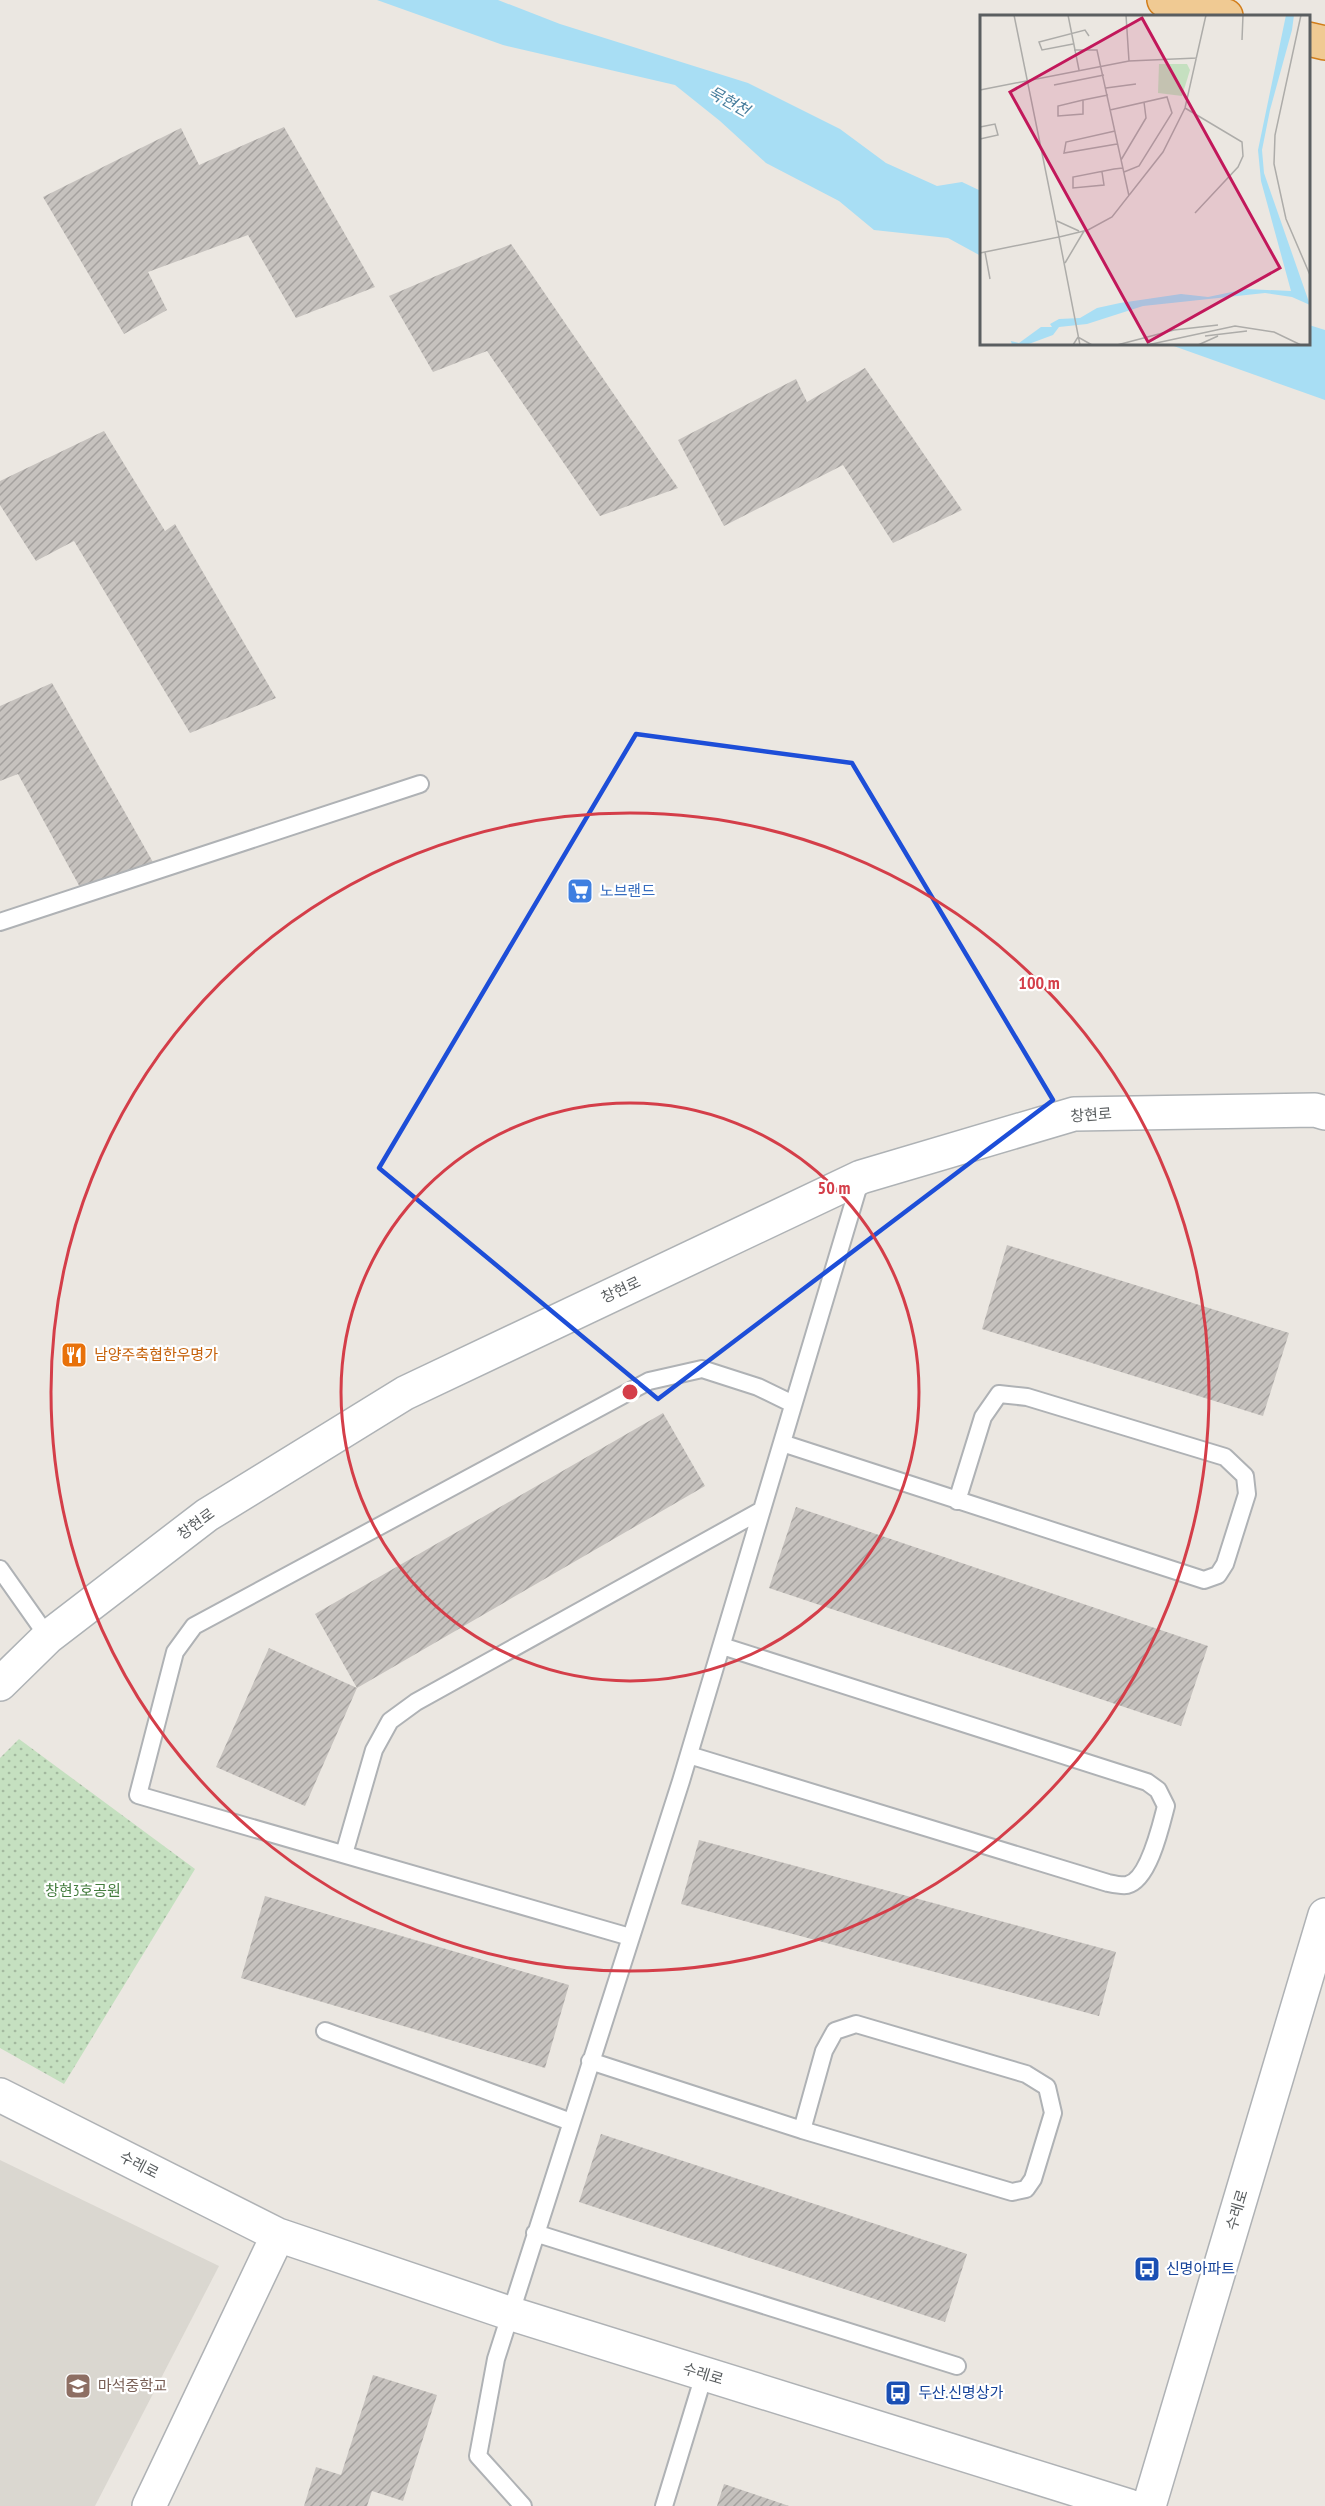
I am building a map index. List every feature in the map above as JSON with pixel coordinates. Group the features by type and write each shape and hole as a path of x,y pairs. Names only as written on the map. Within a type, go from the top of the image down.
{"highway":[{"path":"1164,0 1222,15"},
{"path":"1310,39 1325,43"}],"street":[{"name":"창현로","path":"0,1684 48,1637 207,1515 405,1393 861,1177 1074,1114 1315,1110 1325,1113"},
{"name":"수레로","path":"1149,2506 1325,1915"},
{"name":"수레로","path":"0,2095 278,2235 509,2313 1129,2506"},
{"path":"149,2506 278,2235"}],"lane":[{"path":"0,922 420,784"},
{"path":"523,2506 478,2456 496,2359 534,2233 689,1755 861,1177"},
{"path":"630,1937 138,1795 175,1652 194,1626 649,1382 702,1369 758,1387 793,1404"},
{"path":"782,1443 957,1501 1204,1580 1218,1575 1225,1564 1247,1494 1245,1476 1225,1457 1027,1397 999,1394 983,1417 957,1501"},
{"path":"344,1854 374,1750 390,1721 416,1702 762,1510"},
{"path":"0,1569 48,1637"},
{"path":"689,1755 1108,1883 1127,1885 1140,1876 1153,1851 1167,1806 1158,1790 1147,1782 722,1646"},
{"path":"590,2061 802,2130 1012,2192 1026,2189 1033,2179 1053,2113 1047,2087 1026,2074 856,2024 835,2031 824,2051 802,2130"},
{"path":"325,2031 571,2121"},
{"path":"534,2233 957,2366"},
{"path":"664,2506 704,2375"}],"highlighted area":[{"path":"636,734 852,763 1053,1100 658,1399 379,1168"}],"shaded area":[{"name":"마석중학교","path":"0,2160 219,2266 95,2506 0,2506"}],"green space":[{"name":"창현3호공원","path":"19,1739 195,1869 64,2084 0,2048 0,1758"}],"water":[{"name":"묵현천","path":"377,0 498,0 560,24 748,83 840,129 886,163 937,186 962,182 980,191 980,255 948,238 874,230 839,201 766,163 720,121 675,85 503,45"},
{"path":"1310,325 1325,330 1325,400 1171,345 1310,345"}],"building":[{"path":"284,127 375,287 296,318 248,235 148,272 167,310 124,334 43,197 181,128 199,165"},
{"path":"511,244 678,488 600,516 487,351 433,372 389,296"},
{"path":"865,368 962,510 893,543 843,465 724,526 678,440 796,379 807,402"},
{"path":"104,431 165,531 175,524 276,698 190,733 74,541 36,561 0,505 0,481"},
{"path":"52,683 154,864 81,889 18,774 0,781 0,706"},
{"path":"1007,1245 1289,1333 1263,1416 982,1329"},
{"path":"663,1413 705,1486 357,1688 315,1614"},
{"path":"796,1507 1208,1646 1181,1726 769,1588"},
{"path":"269,1648 357,1688 305,1806 216,1767"},
{"path":"699,1840 1116,1952 1099,2016 681,1904"},
{"path":"265,1896 569,1985 545,2068 241,1978"},
{"path":"601,2134 967,2254 945,2322 579,2202"},
{"path":"373,2375 437,2395 403,2501 372,2491 367,2506 304,2506 316,2467 341,2475"},
{"path":"724,2484 789,2506 717,2506"}],"place":[{"name":"노브랜드","path":"580,891"},
{"name":"남양주축협한우명가","path":"74,1355"},
{"name":"신명아파트","path":"1147,2269"},
{"name":"마석중학교","path":"78,2386"},
{"name":"두산.신명상가","path":"898,2393"}]}
